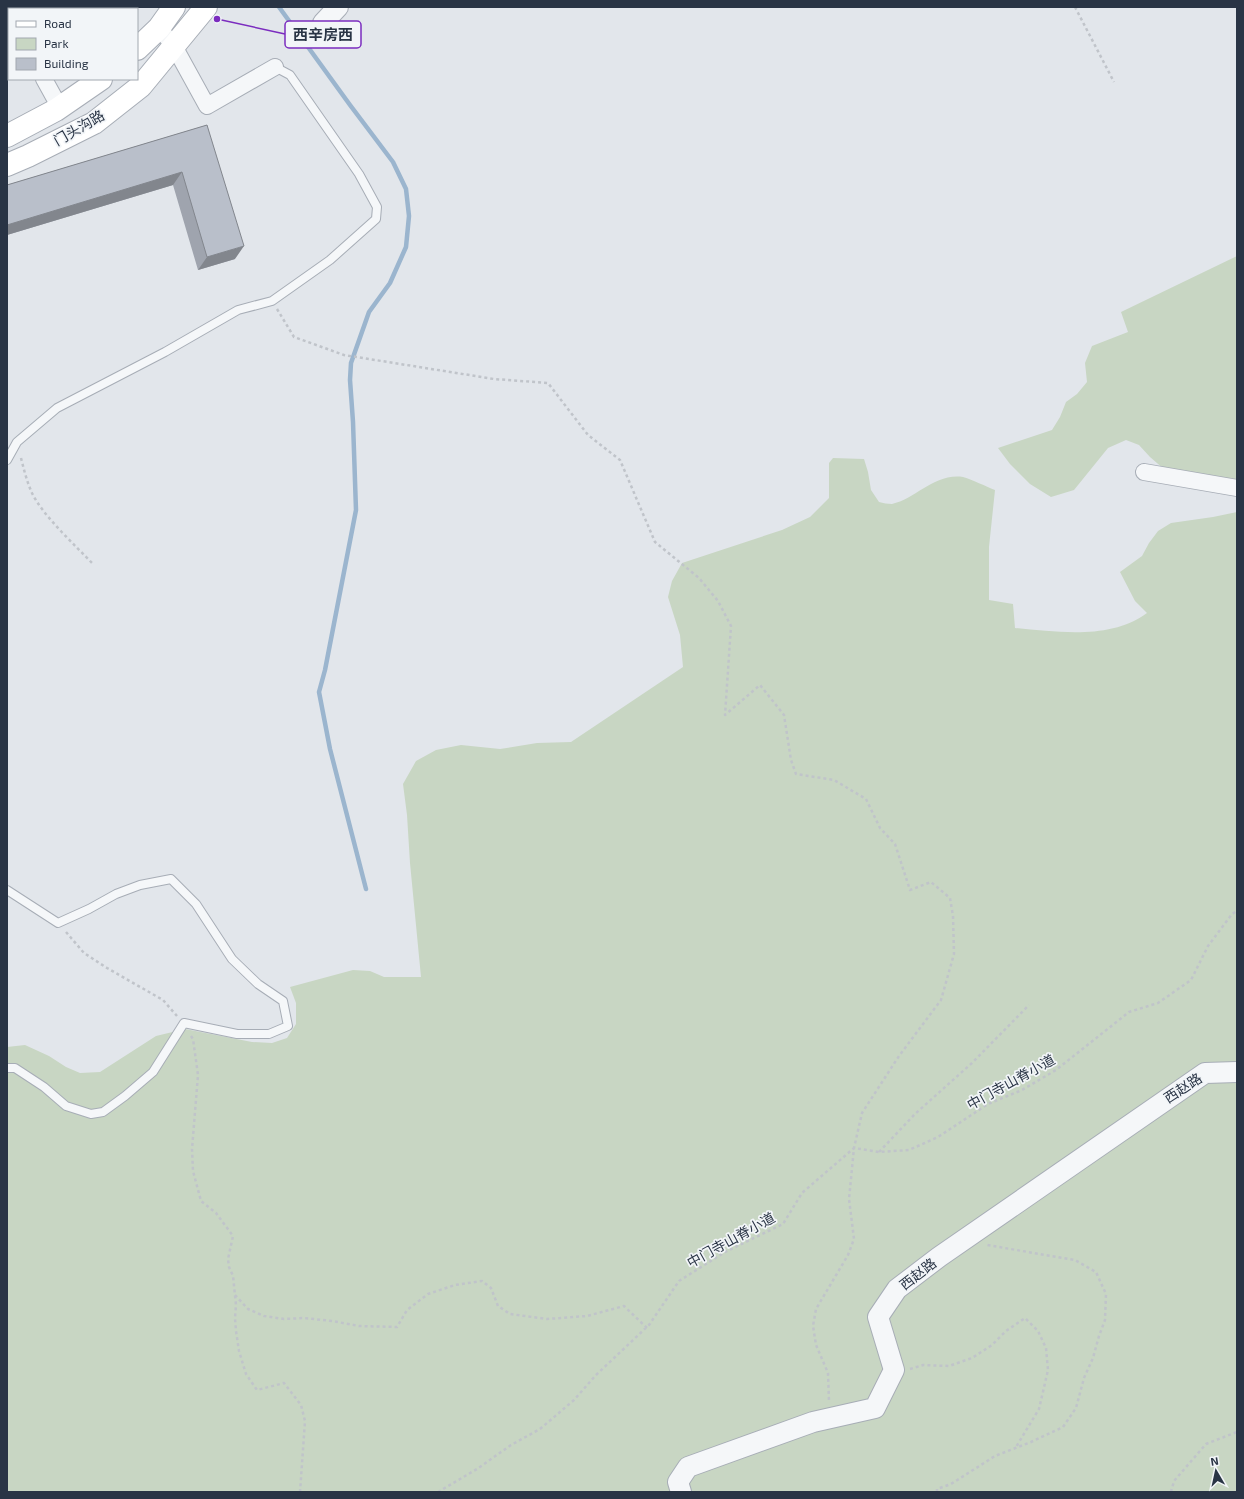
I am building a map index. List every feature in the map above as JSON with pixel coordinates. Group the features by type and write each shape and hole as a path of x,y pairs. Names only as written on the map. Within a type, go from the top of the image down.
{"main road":[{"path":"138,48 159,28 174,7"},
{"name":"门头沟路","path":"7,165 94,123 141,86 206,7"},
{"name":"门头沟路","path":"7,136 60,108 100,80"}],"street":[{"path":"323,23 338,7"},
{"path":"159,28 174,46 206,106 275,67"},
{"path":"45,80 60,108"},
{"path":"1144,472 1237,488"},
{"name":"西赵路","path":"894,1370 878,1317 897,1289 939,1257 1204,1073 1237,1072"},
{"path":"681,1492 678,1482 688,1467 813,1422 874,1408 894,1370"}],"lane":[{"path":"7,460 17,442 57,408 166,352 238,310 272,301 330,260 376,219 377,207 355,168 290,75 275,67"},
{"path":"7,890 58,923 89,909 116,894 140,885 171,879 196,904 232,959 258,984 283,1001 288,1026 269,1034 237,1034 184,1023 153,1072 125,1096 103,1112 91,1114 66,1106 44,1087 15,1068 7,1068"}],"path":[{"path":"1075,7 1114,82"},
{"path":"272,301 294,337 344,355 494,379 548,383 588,435 620,460 655,542 699,578 718,601 731,626 725,715 760,686 784,715 790,760 796,774 834,780 866,799 880,828 895,844 910,890 932,882 950,898 953,916 954,954 941,1000 899,1056 862,1113 854,1148 849,1199 854,1239 848,1255 816,1309 813,1326 816,1345 828,1373 829,1401 813,1422"},
{"path":"17,442 27,480 33,495 50,518 93,564"},
{"name":"中门寺山脊小道","path":"438,1492 477,1469 511,1445 540,1429 574,1400 596,1375 647,1328 678,1281 725,1252 782,1224 802,1194 854,1148 879,1152 909,1150 938,1138 988,1104 1022,1090 1056,1070 1129,1012 1158,1004 1191,980 1208,946 1232,914 1237,911"},
{"path":"58,923 84,953 163,1000 184,1023 193,1039 198,1075 192,1149 193,1172 201,1200 216,1212 233,1236 228,1259 229,1267 233,1276 236,1305 236,1331 239,1351 246,1374 257,1390 284,1383 301,1405 305,1421 300,1492"},
{"path":"879,1152 915,1114 972,1063 1029,1005"},
{"path":"937,1492 938,1489 951,1484 995,1456 1063,1427 1076,1408 1084,1378 1093,1358 1098,1336 1105,1320 1106,1294 1096,1272 1075,1260 1051,1255 978,1245 966,1239"},
{"path":"234,1294 248,1308 264,1316 284,1319 304,1318 359,1326 397,1327 407,1310 428,1294 455,1285 482,1281 491,1288 498,1306 510,1314 548,1318 587,1316 624,1306 647,1328"},
{"path":"894,1370 911,1369 923,1365 949,1366 972,1358 992,1345 1006,1330 1025,1318 1038,1331 1046,1348 1048,1370 1039,1409 1016,1448"},
{"path":"1171,1492 1174,1481 1206,1444 1237,1432"}],"green space":[{"path":"1237,256 1237,483 1172,476 1150,457 1139,445 1126,440 1108,448 1074,490 1051,497 1030,484 1010,464 998,448 1052,430 1060,417 1066,402 1077,394 1087,382 1085,363 1092,346 1128,332 1121,312"},
{"path":"833,458 864,459 871,490 879,502 884,503 892,504 901,501 934,482 953,477 963,477 995,490 989,547 989,600 1013,604 1015,628 1084,632 1101,631 1133,622 1147,613 1135,601 1120,572 1142,556 1158,531 1171,523 1237,512 1237,1492 7,1492 7,1047 25,1045 80,1073 100,1072 156,1036 185,1029 252,1042 272,1043 287,1038 296,1024 296,1003 290,987 353,970 370,971 384,977 421,977 403,784 416,761 436,750 461,745 500,749 537,743 571,742 683,667 680,635 668,597 672,581 682,563 782,530 810,517 829,498 829,463"}],"building":[{"path":"207,125 244,246 207,257 182,172 7,225 7,185"}],"waterway":[{"path":"279,7 393,162 406,189 409,216 406,247 390,283 369,312 351,363 350,380 356,510 325,670 319,692 330,749 366,889"}],"place":[{"name":"西辛房西","path":"217,19"}]}
